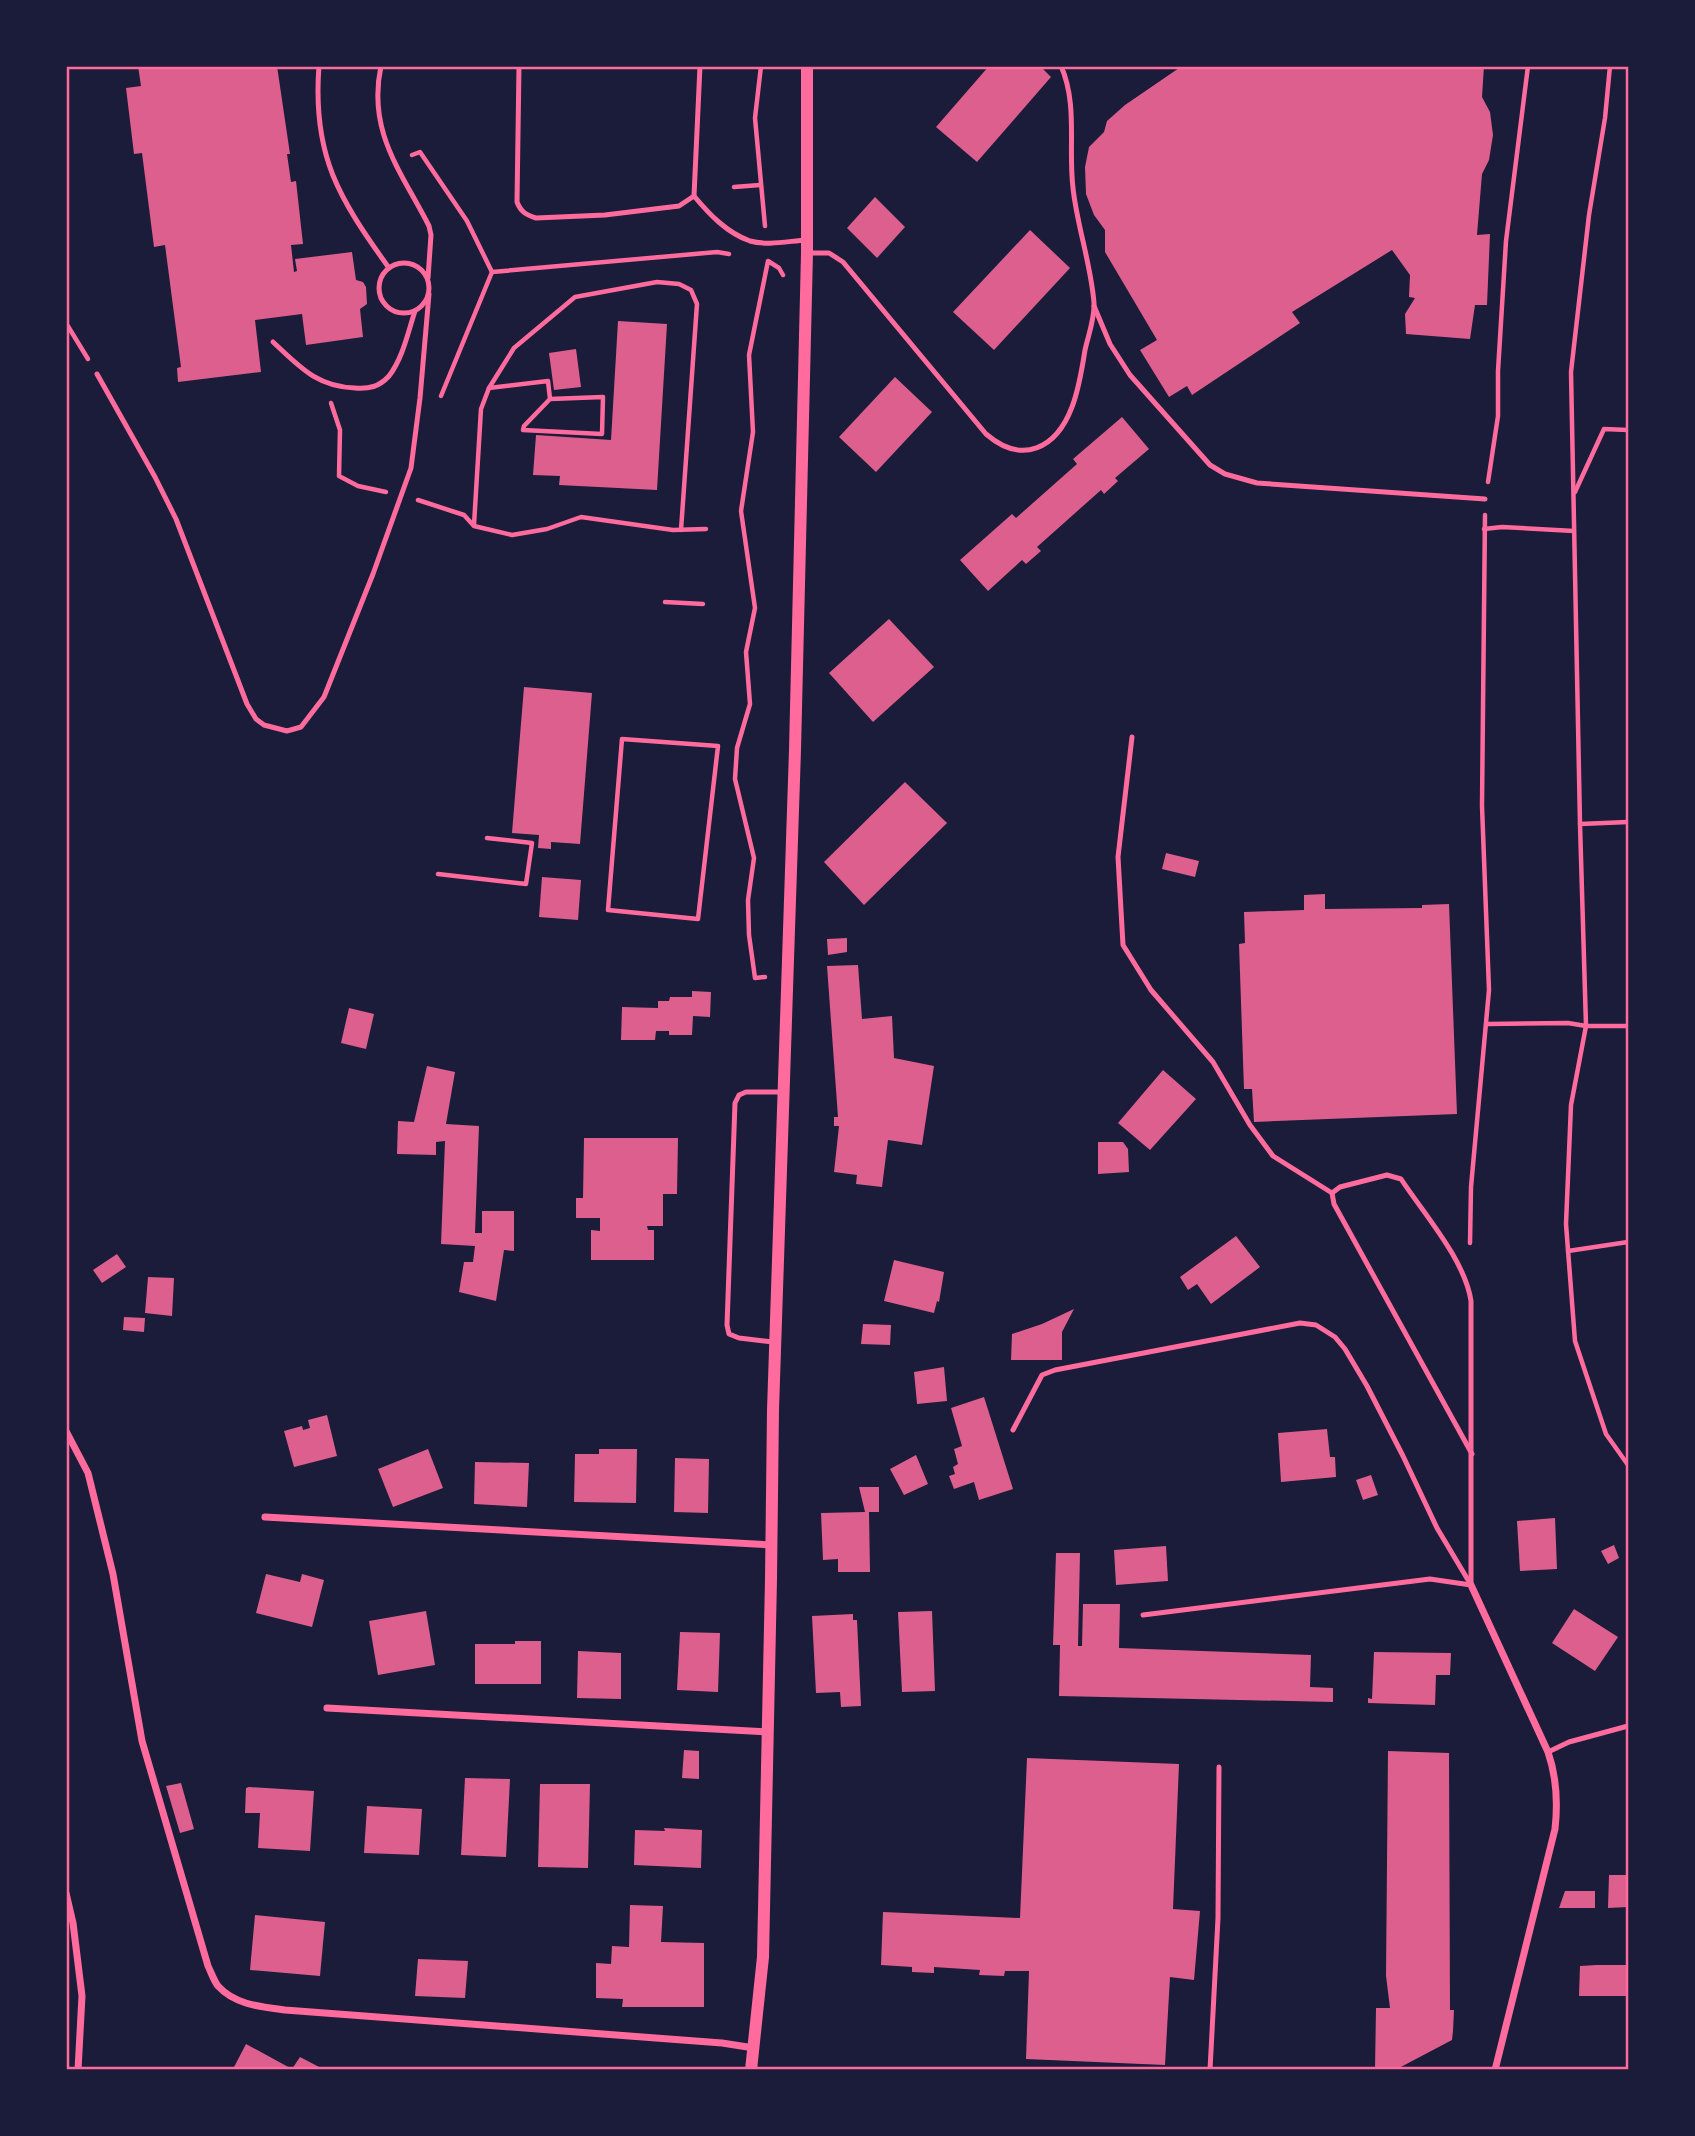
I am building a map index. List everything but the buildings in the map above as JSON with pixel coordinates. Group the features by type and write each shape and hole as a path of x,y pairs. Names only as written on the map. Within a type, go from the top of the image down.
{"street":[{"path":"751,2070 762,1957 775,1342 789,976 806,247 807,66"},
{"path":"66,1431 88,1473 113,1574 142,1741 208,1966 218,1986 234,1998 255,2006 285,2010 722,2043 755,2049"},
{"path":"265,1517 772,1545"},
{"path":"1471,1585 1548,1752 1555,1771 1558,1801 1555,1829 1495,2070"},
{"path":"327,1708 768,1732"},
{"path":"66,1893 73,1923 82,1996 78,2070"}],"lane":[{"path":"319,66 321,136 334,182 352,216 389,268"},
{"path":"97,374 176,519 247,704 256,719 276,730 287,731 301,727 313,715 324,697 411,468 429,294 431,235 429,226 392,160 381,127 378,83 381,66"},
{"path":"519,66 517,202 519,209 527,216 536,218 605,215 679,206 694,196"},
{"path":"700,66 694,196 711,216 751,241 806,247 828,253 843,262 986,434 1008,450 1020,452 1043,444 1066,420 1078,389 1094,306"},
{"path":"1061,66 1070,94 1073,187 1094,306 1111,344 1130,375 1210,465 1225,474 1269,484 1485,499"},
{"path":"428,278 424,271 411,263 402,262 389,268 381,277 379,285 383,302 396,312 405,314 415,311 426,301 429,294"},
{"path":"274,342 303,370 328,385 367,389 377,386 388,377 397,362 415,311"},
{"path":"1132,737 1118,857 1123,946 1151,990 1213,1062 1250,1125 1273,1156 1332,1193 1335,1204 1472,1454"},
{"path":"775,1342 739,1338 729,1334 730,1194 735,1103 739,1095 746,1092 785,1093"},
{"path":"1332,1193 1340,1187 1388,1175 1401,1179 1458,1264 1469,1286 1471,1585"},
{"path":"1013,1430 1042,1375 1055,1370 1300,1323 1316,1325 1335,1337 1367,1386 1437,1528 1471,1585"},
{"path":"1143,1615 1430,1579 1471,1585"},
{"path":"1548,1752 1569,1742 1629,1726"},
{"path":"1210,2070 1219,1918 1219,1767"}],"path":[{"path":"761,66 755,118 768,261 749,355 753,432 741,511 755,608 746,652 750,705 737,748 735,779 754,858 748,900 755,978 789,976"},
{"path":"1469,1286 1471,1186 1489,990 1482,806 1485,499 1498,416 1506,241 1528,66"},
{"path":"1610,66 1605,118 1589,215 1572,372 1586,1026 1572,1105 1566,1224 1575,1341 1606,1434 1629,1465"},
{"path":"392,160 420,152 467,221 492,272 436,407"},
{"path":"734,187 760,185"},
{"path":"492,272 717,252 730,254"},
{"path":"755,259 768,261"},
{"path":"474,526 481,409 489,388 514,348 576,297 657,282 679,284 691,290 697,304 681,530"},
{"path":"66,323 97,374"},
{"path":"489,388 548,382 550,399"},
{"path":"328,385 340,430 340,476 358,486 401,494 464,516 474,526 512,535 547,529 582,517 673,530 706,529"},
{"path":"603,397 603,434 523,430 523,426 550,399 603,397"},
{"path":"1574,494 1604,429 1629,430"},
{"path":"1485,529 1502,527 1574,531"},
{"path":"665,602 703,604"},
{"path":"622,739 718,746 698,919 608,910 622,739"},
{"path":"1580,824 1629,822"},
{"path":"438,874 526,884 532,843 487,838"},
{"path":"1487,1024 1568,1023 1586,1026 1629,1026"},
{"path":"1568,1251 1629,1242"}]}
